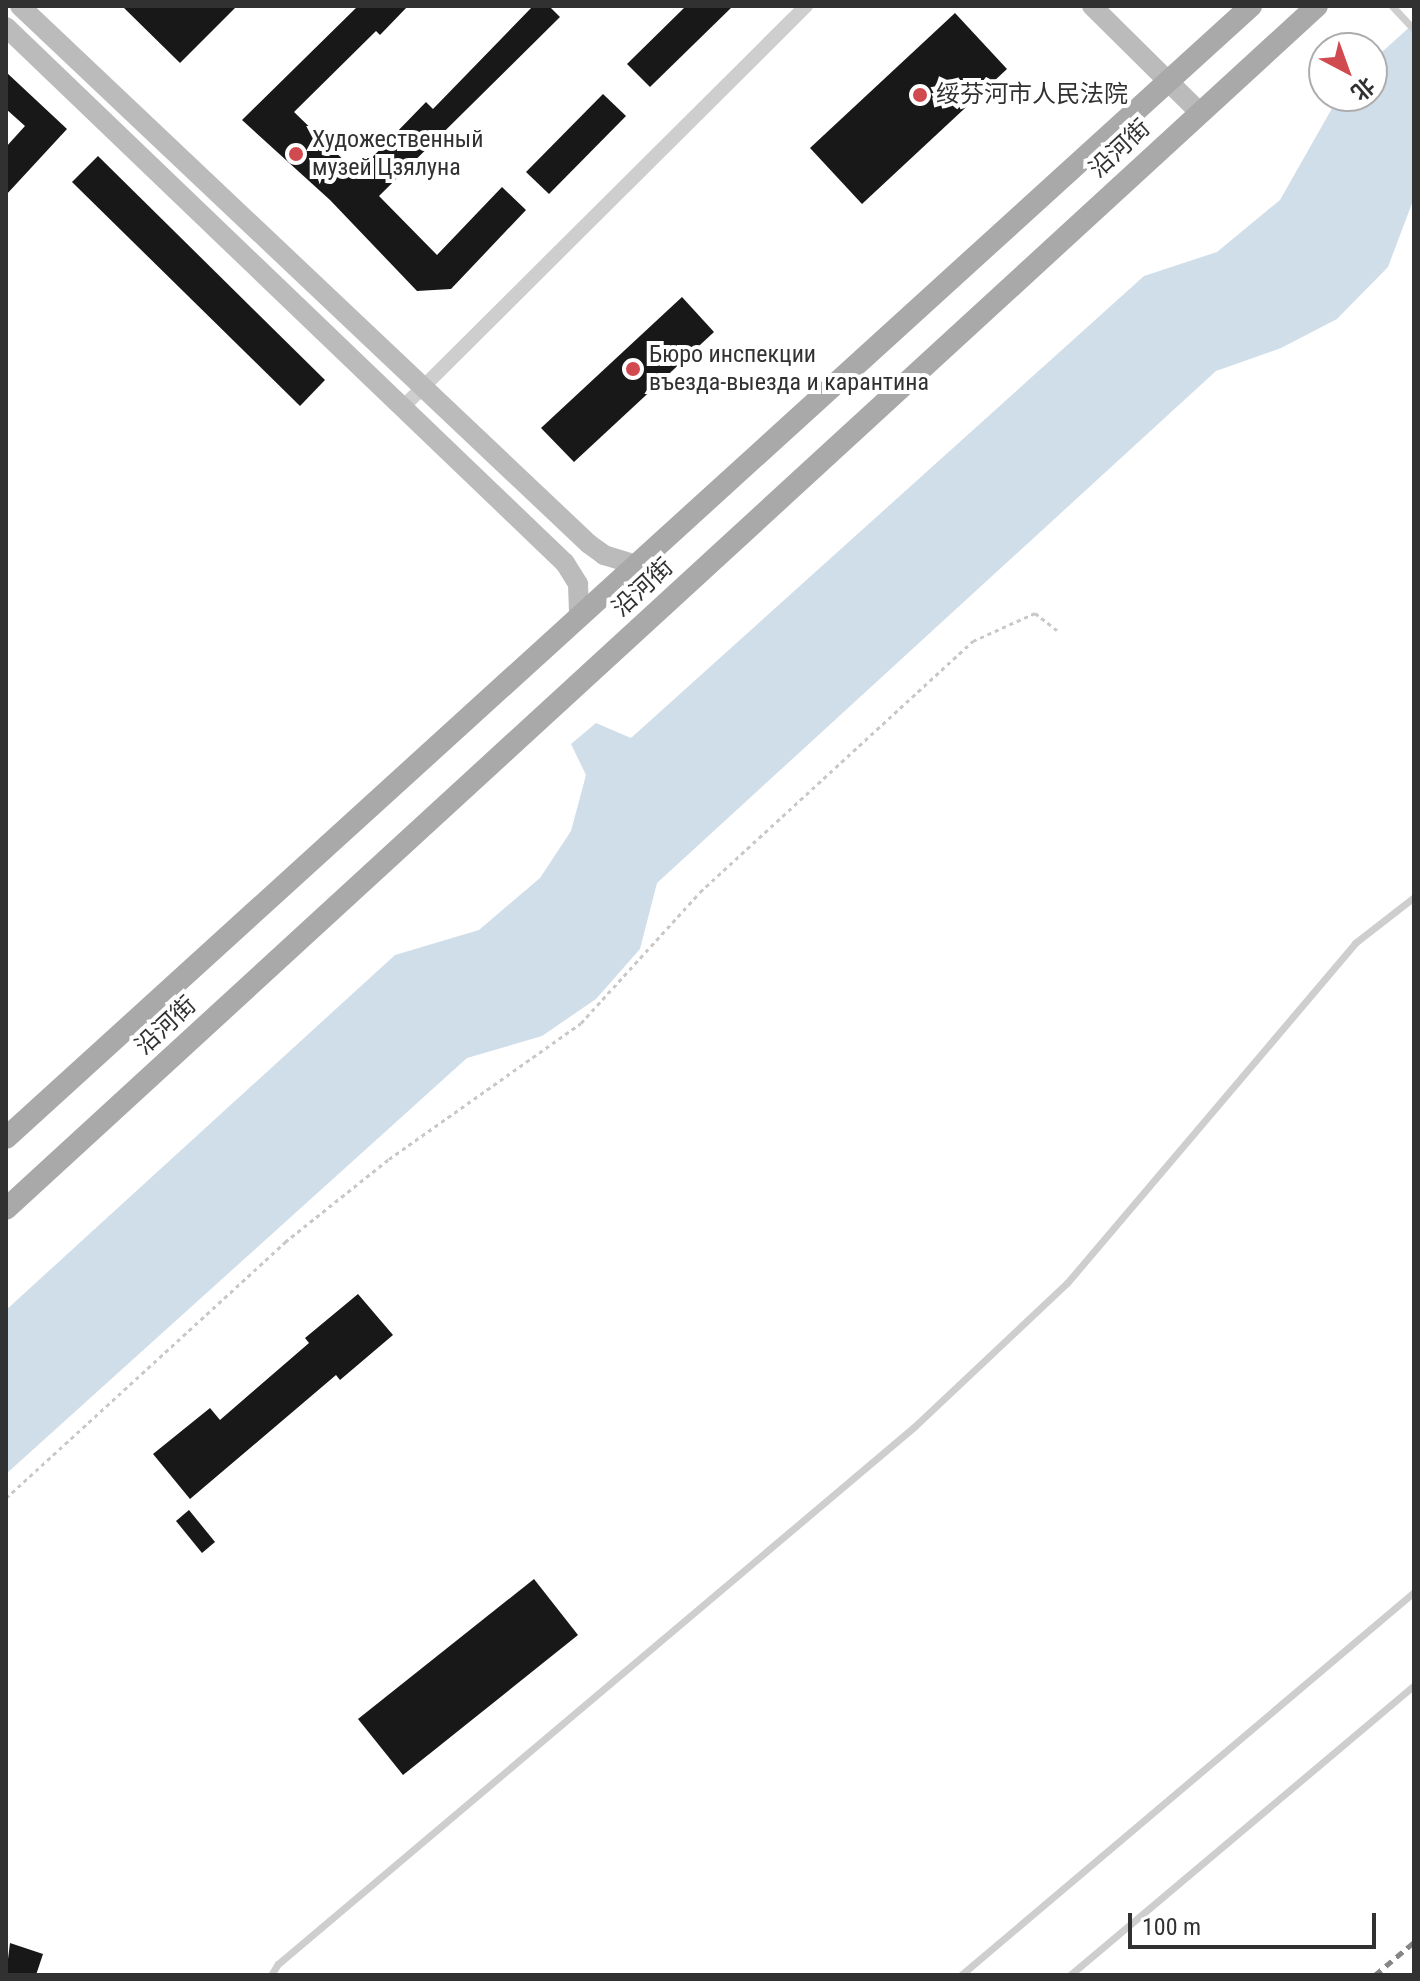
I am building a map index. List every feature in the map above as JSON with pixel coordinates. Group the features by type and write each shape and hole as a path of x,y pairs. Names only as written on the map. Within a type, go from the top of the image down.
{"main road":[{"name":"沿河街","path":"6,1138 1251,6"},
{"name":"沿河街","path":"9,1199 1317,6"}],"street":[{"path":"20,6 589,544 619,562 636,565"},
{"path":"403,407 806,6"},
{"path":"1092,6 1199,112"},
{"path":"6,27 565,563 578,584 579,618"}],"lane":[{"path":"1392,6 1414,30"},
{"path":"271,1975 278,1964 914,1427 1067,1283 1355,943 1414,897"},
{"path":"961,1975 1414,1592"},
{"path":"1070,1975 1414,1685"}],"path":[{"path":"6,1498 285,1242 389,1159 581,1023 700,892 973,641 1035,613 1059,632"}],"shaded area":[{"path":"1414,23 1414,198 1388,267 1337,319 1281,348 1216,371 657,883 640,949 596,999 542,1036 467,1058 6,1474 6,1310 395,955 479,930 540,878 571,831 586,775 571,744 596,723 631,738 1144,276 1217,252 1280,200 1330,112 1388,112 1388,47"}],"building":[{"path":"122,6 237,6 180,63"},
{"path":"358,6 408,6 380,35 376,31 294,112 357,173 426,102 433,109 533,6 549,6 560,17 379,196 437,255 502,187 526,210 451,289 417,291 330,200 242,120"},
{"path":"686,6 733,6 650,87 627,64"},
{"path":"955,13 1007,69 862,204 810,148"},
{"path":"6,72 67,129 6,195 6,147 25,126 6,109"},
{"path":"603,94 626,116 549,194 526,172"},
{"path":"98,156 325,380 300,406 72,182"},
{"path":"682,297 714,332 574,462 541,428"},
{"path":"358,1294 393,1335 340,1380 336,1375 190,1499 153,1454 210,1408 220,1420 309,1343 305,1338"},
{"path":"189,1510 215,1542 202,1553 176,1521"},
{"path":"534,1579 578,1635 403,1775 358,1719"},
{"path":"10,1943 43,1954 36,1975 6,1975"}],"railway":[{"path":"1375,1975 1414,1942"}],"place":[{"name":"绥芬河市人民法院","path":"920,95"},
{"name":"Художественный музей Цзялуна","path":"296,154"},
{"name":"Бюро инспекции въезда-выезда и карантина","path":"633,369"}]}
